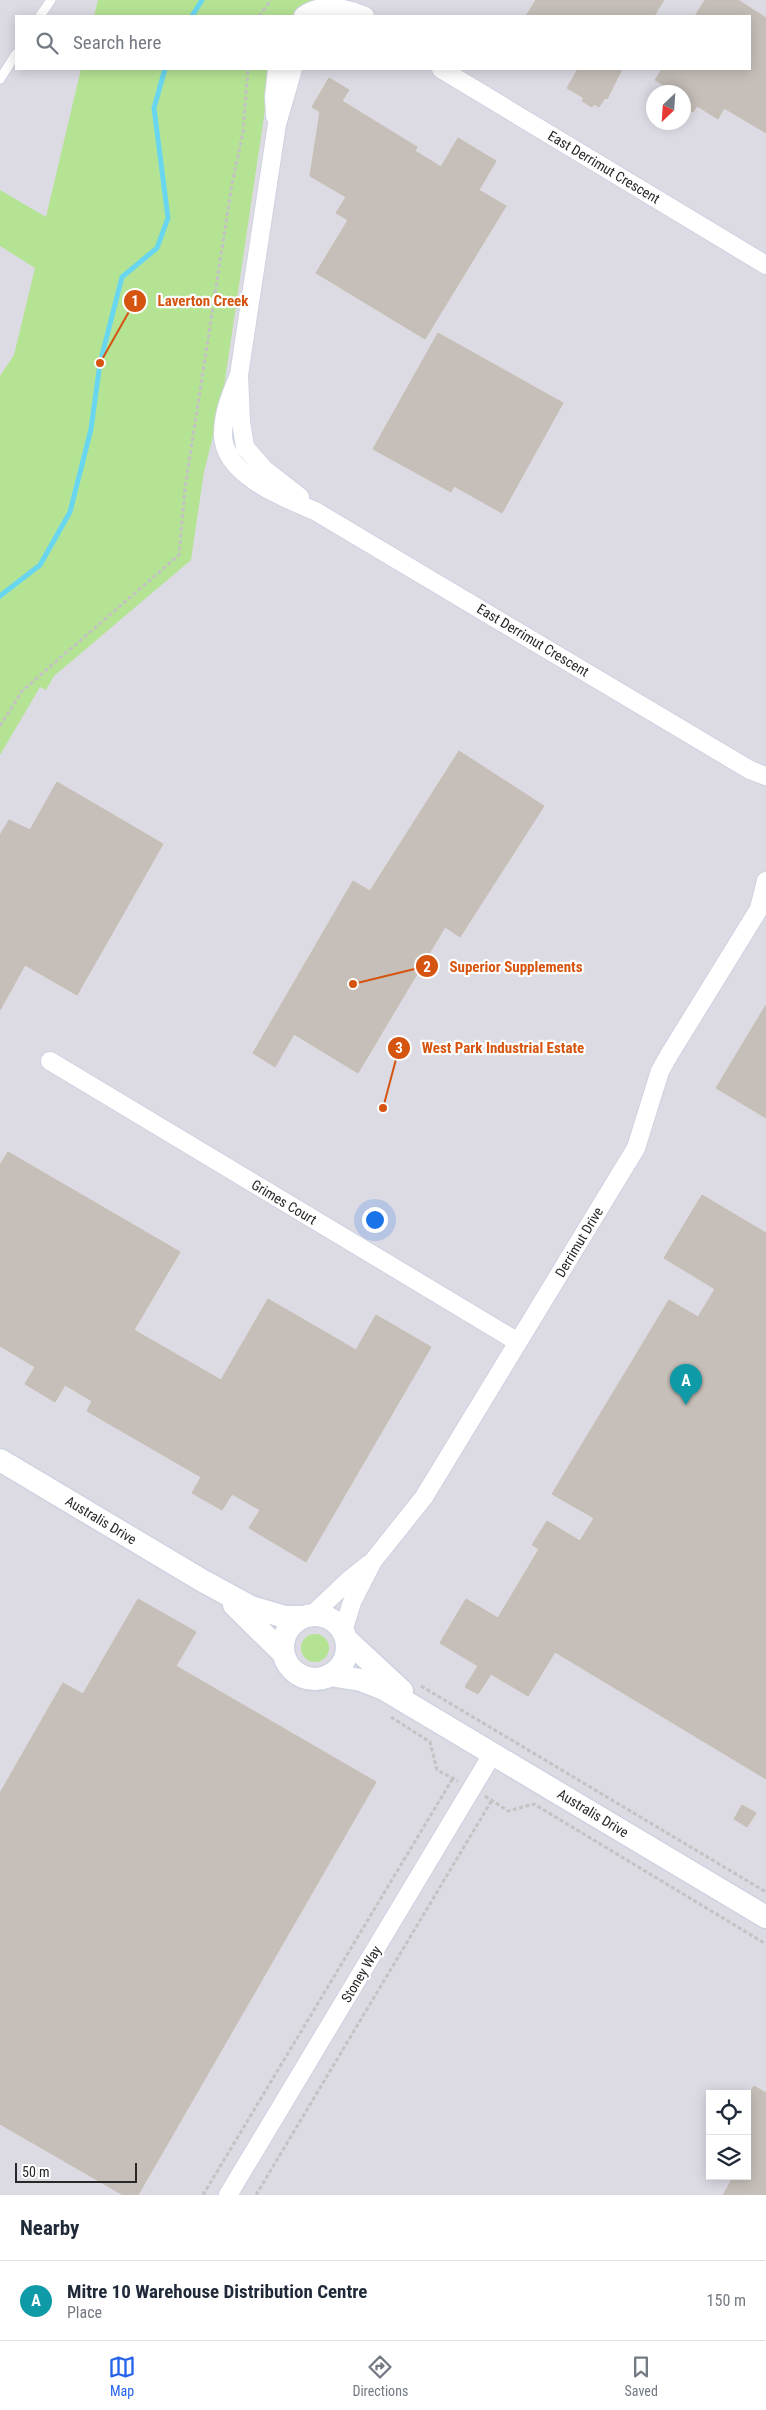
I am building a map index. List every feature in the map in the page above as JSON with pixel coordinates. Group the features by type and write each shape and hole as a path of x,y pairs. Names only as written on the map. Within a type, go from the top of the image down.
{"street":[{"path":"305,15 323,8 342,9 362,15"},
{"name":"East Derrimut Crescent","path":"277,70 274,107 277,124"},
{"name":"East Derrimut Crescent","path":"293,70 277,124 239,375 227,404 223,435 226,448 232,460 241,470 264,487 315,511 758,773 766,787"},
{"name":"East Derrimut Crescent","path":"443,70 766,265"},
{"name":"Derrimut Drive","path":"345,1635 352,1602 373,1561 424,1497 636,1148 660,1071 763,906 766,882"},
{"name":"Grimes Court","path":"50,1061 518,1342"},
{"name":"Australis Drive","path":"0,1460 202,1581 259,1610 285,1616 307,1616"},
{"name":"Derrimut Drive","path":"307,1616 373,1561"},
{"name":"Australis Drive","path":"202,1581 242,1612 283,1653"},
{"path":"307,1616 327,1617 345,1635 347,1651 343,1663 330,1675 316,1679 301,1676 290,1667 283,1653 283,1641 287,1629 307,1616"},
{"name":"Australis Drive","path":"345,1635 420,1710"},
{"name":"Australis Drive","path":"330,1675 370,1683 420,1710 766,1917"},
{"name":"Stoney Way","path":"228,2195 493,1753"}],"lane":[{"path":"41,15 50,0"},
{"path":"0,79 15,56"}],"path":[{"path":"260,15 271,0"},
{"path":"0,726 16,698 29,684 178,555 185,488 232,184 243,132 248,70"},
{"path":"203,2195 453,1778"},
{"path":"256,2195 492,1800 508,1811 534,1804 766,1944"}],"shaded area":[{"path":"0,0 766,0 766,2195 0,2195"}],"green space":[{"path":"98,0 332,0 306,6 293,15 94,15"},
{"path":"81,70 271,70 222,400 204,472 191,560 54,676 46,690 40,687 0,755 0,376 14,355 35,268 0,246 0,190 46,217"},
{"path":"315,1634 325,1638 329,1648 325,1658 315,1662 305,1658 301,1648 305,1638"}],"building":[{"path":"536,0 664,0 655,15 527,15"},
{"path":"705,0 738,0 766,18 766,133 724,108 718,119 697,106 693,112 691,111 691,85 664,85 655,80 661,70 751,70 751,15 696,15"},
{"path":"577,70 622,70 607,99 605,98 599,107 594,104 592,107 582,101 584,98 567,88"},
{"path":"329,78 349,90 342,101 417,147 415,151 441,167 458,138 496,161 479,190 506,206 425,339 316,273 348,220 336,213 346,197 310,176 320,112 312,107"},
{"path":"438,333 563,403 502,513 454,486 451,492 373,449"},
{"path":"459,751 544,806 460,937 445,927 358,1073 294,1034 275,1067 253,1053 353,881 370,891"},
{"path":"57,782 163,844 77,995 25,965 0,1010 0,835 9,820 30,830"},
{"path":"766,1005 766,1118 716,1088"},
{"path":"8,1152 180,1252 134,1330 221,1380 268,1299 356,1350 376,1315 431,1347 306,1562 249,1528 260,1510 232,1494 222,1510 192,1493 201,1477 87,1411 92,1401 65,1385 55,1402 25,1384 35,1367 0,1346 0,1165"},
{"path":"702,1195 766,1233 766,1779 555,1652 528,1696 491,1674 478,1694 465,1687 478,1666 440,1643 466,1599 498,1618 539,1549 532,1545 547,1521 580,1541 594,1518 552,1494 669,1300 698,1317 715,1289 664,1258"},
{"path":"138,1599 196,1632 176,1666 376,1782 138,2195 123,2195 0,2124 0,1793 63,1683 83,1694"},
{"path":"742,1805 756,1813 747,1827 734,1819"},
{"path":"754,2086 766,2093 766,2195 723,2195 732,2180 751,2180 751,2091"}],"waterway":[{"path":"193,15 202,0"},
{"path":"0,596 40,565 70,512 91,429 100,363 122,277 157,248 168,218 154,108 165,70"}],"place":[{"name":"Laverton Creek","path":"100,363"},
{"name":"Superior Supplements","path":"353,984"},
{"name":"West Park Industrial Estate","path":"383,1108"},
{"name":"Mitre 10 Warehouse Distribution Centre","path":"686,1405"}]}
